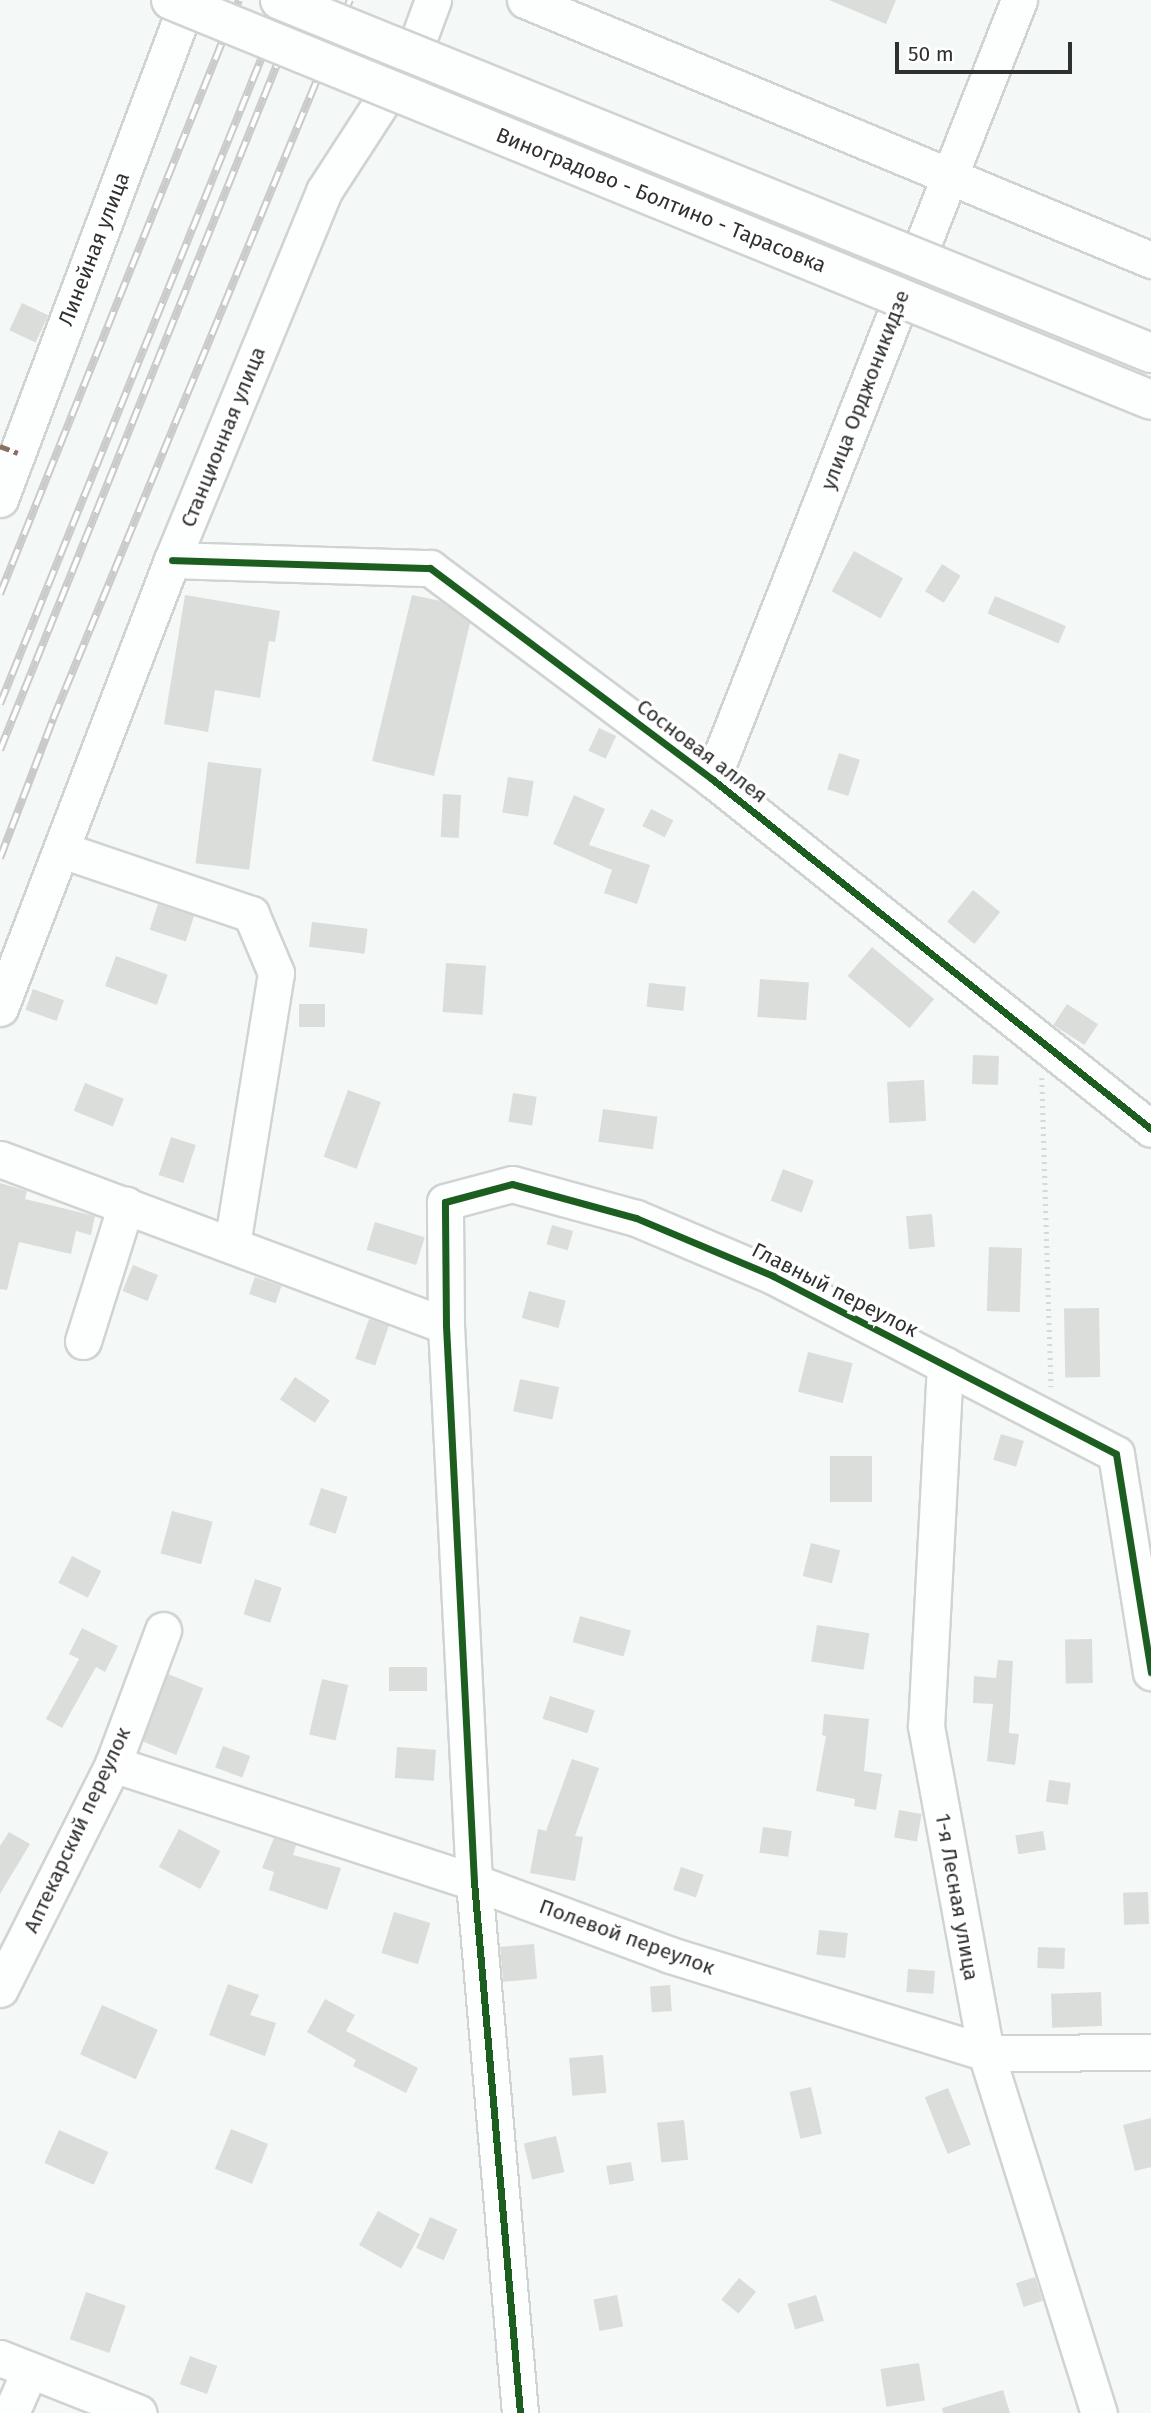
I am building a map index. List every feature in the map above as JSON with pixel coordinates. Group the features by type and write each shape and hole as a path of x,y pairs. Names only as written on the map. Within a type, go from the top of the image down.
{"main road":[{"name":"Виноградово - Болтино - Тарасовка","path":"171,0 1151,400"},
{"name":"Виноградово - Болтино - Тарасовка","path":"280,0 1151,353"}],"street":[{"name":"Линейная улица","path":"0,499 188,0"},
{"name":"Станционная улица","path":"0,1008 172,561 324,191 413,54 433,0"},
{"path":"525,0 950,173 1151,260"},
{"name":"улица Орджоникидзе","path":"712,779 1018,0"},
{"name":"Сосновая аллея","path":"172,561 430,568 712,779 1151,1129"},
{"path":"62,850 251,914 276,973 232,1245"},
{"path":"0,1159 446,1326 474,1882 520,2413"},
{"name":"Главный переулок","path":"446,1326 445,1202 512,1184 636,1218 773,1276 1116,1454 1151,1672"},
{"path":"83,1341 126,1205"},
{"name":"1-я Лесная улица","path":"945,1365 926,1726 986,2053 1099,2413"},
{"name":"Аптекарский переулок","path":"0,1989 113,1764 163,1630"},
{"name":"Полевой переулок","path":"113,1764 474,1882 670,1955 986,2053 1151,2052"},
{"path":"11,2413 15,2364 139,2413"}],"path":[{"path":"1041,1042 1052,1420"}],"building":[{"path":"829,0 896,0 886,24"},
{"path":"22,303 48,315 36,342 9,330"},
{"path":"854,551 903,578 881,618 832,591"},
{"path":"942,564 961,576 944,603 925,591"},
{"path":"185,595 280,611 275,642 269,641 260,698 215,690 208,732 164,724"},
{"path":"412,595 441,601 470,623 434,776 372,761"},
{"path":"995,596 1066,626 1058,644 988,613"},
{"path":"599,728 616,736 606,759 588,751"},
{"path":"839,753 860,760 848,796 827,789"},
{"path":"208,762 262,769 249,870 196,863"},
{"path":"508,777 534,781 528,817 502,813"},
{"path":"443,794 461,795 459,838 441,837"},
{"path":"574,795 605,809 589,845 650,865 637,904 604,893 612,870 553,844"},
{"path":"651,809 673,820 665,837 642,826"},
{"path":"973,890 1000,912 974,944 947,922"},
{"path":"158,904 194,916 186,941 150,930"},
{"path":"312,922 368,929 365,954 309,947"},
{"path":"872,947 934,999 910,1028 848,976"},
{"path":"116,956 168,975 157,1005 105,986"},
{"path":"446,963 486,966 482,1015 443,1012"},
{"path":"760,979 809,982 806,1020 757,1017"},
{"path":"649,983 686,987 683,1011 646,1007"},
{"path":"33,989 64,1000 56,1021 25,1010"},
{"path":"299,1004 325,1004 325,1027 299,1027"},
{"path":"1067,1004 1098,1024 1084,1045 1053,1025"},
{"path":"973,1055 999,1056 998,1085 972,1084"},
{"path":"924,1080 926,1121 889,1123 887,1082"},
{"path":"85,1083 124,1099 113,1127 74,1111"},
{"path":"348,1090 381,1102 357,1169 324,1157"},
{"path":"513,1093 537,1097 532,1125 508,1122"},
{"path":"603,1109 657,1117 653,1149 598,1142"},
{"path":"171,1137 196,1145 183,1183 159,1175"},
{"path":"783,1169 814,1181 802,1213 771,1201"},
{"path":"0,1183 27,1191 25,1199 95,1216 91,1235 76,1231 71,1254 19,1242 7,1290 0,1289"},
{"path":"932,1214 935,1247 909,1249 906,1216"},
{"path":"375,1222 425,1237 416,1265 367,1250"},
{"path":"552,1225 573,1231 568,1250 546,1244"},
{"path":"989,1247 1022,1248 1020,1312 987,1311"},
{"path":"133,1265 158,1275 148,1301 123,1291"},
{"path":"255,1277 281,1286 276,1303 249,1294"},
{"path":"529,1291 566,1301 558,1328 522,1318"},
{"path":"1099,1308 1100,1377 1065,1378 1064,1309"},
{"path":"369,1319 389,1326 375,1366 355,1359"},
{"path":"808,1352 853,1363 843,1403 798,1392"},
{"path":"295,1377 330,1400 315,1423 280,1399"},
{"path":"520,1379 559,1387 552,1420 513,1411"},
{"path":"1001,1434 1024,1441 1016,1467 993,1460"},
{"path":"830,1456 872,1456 872,1502 830,1502"},
{"path":"321,1488 348,1497 336,1534 309,1525"},
{"path":"172,1511 213,1522 201,1564 161,1554"},
{"path":"811,1543 840,1550 832,1583 803,1576"},
{"path":"72,1556 101,1571 88,1598 58,1583"},
{"path":"255,1579 282,1588 270,1623 244,1614"},
{"path":"580,1616 631,1631 624,1657 573,1642"},
{"path":"817,1625 869,1633 864,1670 811,1662"},
{"path":"82,1628 118,1646 105,1672 96,1667 62,1728 46,1719 79,1659 69,1654"},
{"path":"1065,1639 1092,1639 1093,1683 1066,1683"},
{"path":"998,1660 1013,1661 1009,1733 1019,1734 1015,1765 987,1761 993,1704 973,1703 974,1676 996,1678"},
{"path":"389,1667 427,1667 427,1691 389,1691"},
{"path":"168,1674 203,1688 176,1755 141,1741"},
{"path":"322,1679 348,1685 335,1741 309,1735"},
{"path":"550,1696 595,1711 587,1733 543,1719"},
{"path":"824,1714 869,1719 864,1771 882,1774 876,1810 854,1806 855,1799 816,1791 826,1736 822,1735"},
{"path":"223,1746 250,1756 242,1778 215,1768"},
{"path":"397,1747 436,1750 434,1781 395,1778"},
{"path":"572,1759 599,1768 575,1836 583,1837 575,1881 530,1873 538,1829 546,1831"},
{"path":"1049,1780 1071,1783 1068,1805 1046,1802"},
{"path":"899,1810 922,1814 917,1842 894,1838"},
{"path":"763,1827 792,1831 788,1857 759,1853"},
{"path":"179,1829 220,1851 200,1889 159,1867"},
{"path":"1043,1831 1046,1850 1018,1854 1015,1835"},
{"path":"9,1832 30,1844 0,1894 0,1846"},
{"path":"274,1838 296,1845 293,1855 341,1868 327,1910 269,1890 274,1872 262,1868"},
{"path":"681,1867 704,1875 696,1898 673,1890"},
{"path":"1148,1892 1149,1924 1124,1925 1123,1893"},
{"path":"394,1912 430,1923 418,1964 381,1953"},
{"path":"819,1930 848,1933 845,1958 816,1955"},
{"path":"534,1944 537,1979 503,1982 500,1947"},
{"path":"1038,1947 1065,1948 1064,1969 1037,1968"},
{"path":"908,1969 935,1971 933,1994 906,1992"},
{"path":"228,1984 259,1995 250,2015 276,2023 265,2056 209,2035"},
{"path":"670,1985 672,2011 652,2012 650,1986"},
{"path":"1101,1992 1102,2026 1052,2028 1051,1994"},
{"path":"325,1999 355,2015 346,2031 418,2068 406,2093 353,2066 356,2060 307,2032"},
{"path":"102,2005 158,2030 136,2079 80,2054"},
{"path":"603,2055 606,2093 572,2096 569,2058"},
{"path":"811,2087 822,2134 800,2139 790,2092"},
{"path":"948,2088 971,2145 948,2154 925,2097"},
{"path":"1151,2118 1151,2167 1135,2171 1123,2125"},
{"path":"684,2120 688,2160 661,2163 657,2123"},
{"path":"231,2129 268,2144 252,2184 215,2169"},
{"path":"59,2130 108,2152 94,2185 44,2163"},
{"path":"556,2136 564,2172 532,2179 524,2143"},
{"path":"631,2162 634,2181 609,2185 606,2166"},
{"path":"378,2211 420,2234 401,2268 359,2245"},
{"path":"430,2217 457,2229 444,2260 416,2248"},
{"path":"1035,2277 1043,2301 1024,2307 1016,2283"},
{"path":"739,2278 756,2292 738,2314 721,2300"},
{"path":"86,2292 126,2306 109,2353 70,2339"},
{"path":"617,2295 623,2326 600,2331 593,2300"},
{"path":"816,2295 824,2321 795,2330 787,2304"},
{"path":"190,2356 217,2366 207,2394 180,2384"},
{"path":"919,2363 925,2401 886,2407 880,2369"},
{"path":"1003,2390 1010,2413 943,2413 942,2408"}],"railway":[{"path":"0,594 239,0"},
{"path":"0,704 285,0"},
{"path":"0,750 303,0"},
{"path":"0,858 53,719 350,0"}],"marked path":[{"path":"0,446 18,453"}],"cycle path":[{"path":"172,560 430,568 712,779 1151,1129"},
{"path":"520,2413 474,1882 446,1326 445,1202 512,1184 636,1218 773,1276 1116,1454 1151,1672"}]}
